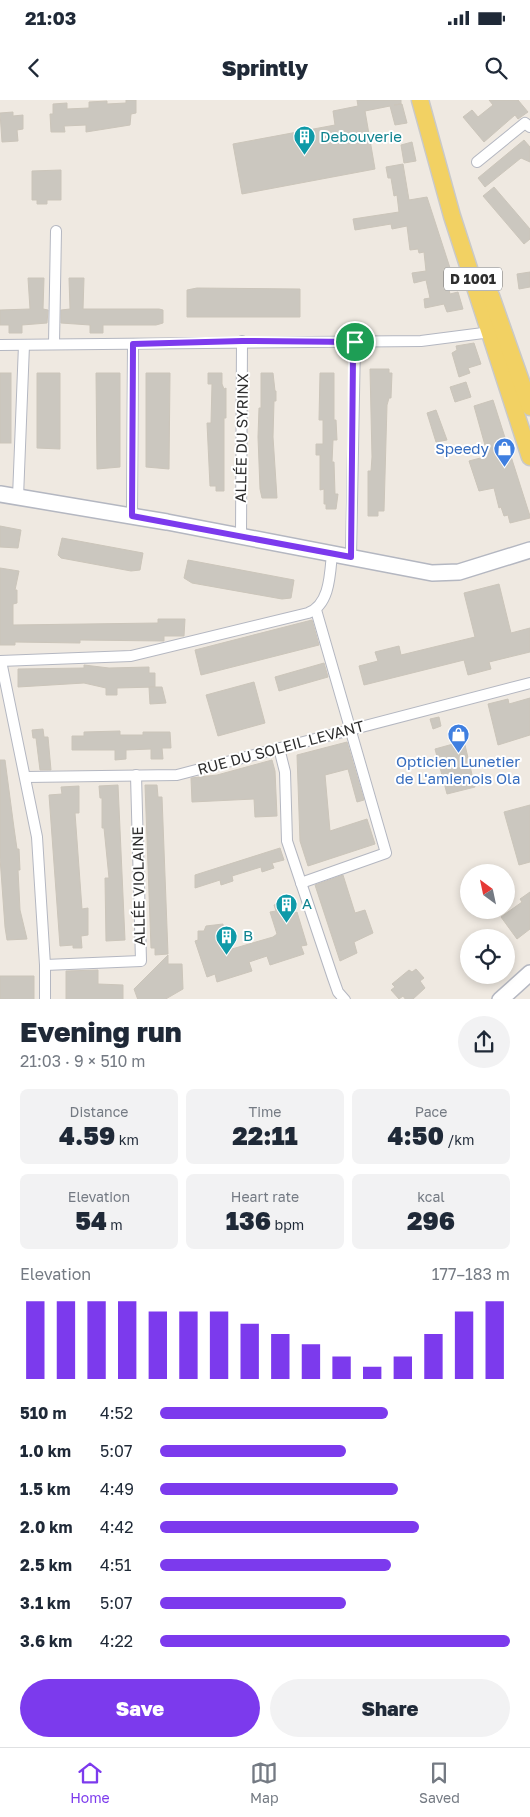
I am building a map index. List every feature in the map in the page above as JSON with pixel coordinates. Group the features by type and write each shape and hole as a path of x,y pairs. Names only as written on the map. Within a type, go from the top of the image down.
{"main road":[{"name":"D 1001","path":"420,100 452,216 530,457"},
{"name":"D 1001","path":"431,100 463,216 530,407"}],"street":[{"path":"477,162 525,123 530,126"},
{"path":"54,344 56,232"},
{"path":"0,345 242,341 421,341 491,332"},
{"name":"ALLÉE DU SYRINX","path":"241,536 242,341"},
{"path":"351,557 353,356 355,342"},
{"path":"132,516 133,344"},
{"path":"18,497 24,345"},
{"path":"0,494 132,516 432,573 449,573 473,568 526,549"},
{"path":"45,999 45,965 37,837 26,777 0,661 131,656 316,610 323,602 329,580 332,553"},
{"path":"300,883 386,853 316,610"},
{"name":"RUE DU SOLEIL LEVANT","path":"26,777 177,775 530,683"},
{"path":"279,748 285,772 287,841 300,883 342,996"},
{"name":"ALLÉE VIOLAINE","path":"45,965 141,961 136,776"},
{"path":"501,999 530,973"}],"building":[{"path":"126,100 136,100 136,113 131,114 130,125 86,132 86,125 64,126 65,132 51,132 50,114 53,114 53,104 67,103 67,109 89,108 89,102 107,101 107,104 126,103"},
{"name":"Debouverie","path":"357,100 401,100 401,104 394,105 402,104 407,123 395,125 390,106 365,111 375,169 242,194 233,144 335,125 333,111 358,106"},
{"path":"489,100 518,100 528,112 518,119 515,115 484,142 463,117 472,110 478,117 493,105"},
{"path":"13,112 13,116 23,115 23,129 17,130 18,141 2,142 0,113"},
{"path":"524,140 530,147 530,162 521,158 485,187 478,178"},
{"path":"412,142 416,161 404,163 401,145"},
{"path":"403,164 409,200 427,197 451,271 445,272 450,294 458,292 463,309 447,312 444,304 425,308 424,299 430,298 426,280 414,283 412,273 426,271 424,252 419,253 418,249 410,250 407,226 392,229 391,224 355,230 353,219 399,212 397,195 394,196 391,178 388,178 386,167"},
{"path":"61,170 61,200 47,200 47,204 37,204 37,200 32,200 32,171"},
{"path":"494,187 530,229 530,239 524,244 483,196"},
{"path":"530,272 530,287 519,289 517,274"},
{"path":"28,278 44,278 43,309 48,310 47,323 22,325 22,333 9,333 9,325 0,325 0,310 30,309"},
{"path":"69,278 84,278 83,309 159,309 163,310 163,323 156,325 103,325 103,333 90,333 90,325 61,323 61,310 70,309"},
{"path":"197,288 300,289 300,317 187,317 187,290"},
{"path":"474,343 481,364 468,368 470,373 459,377 452,353 457,350 456,346"},
{"path":"370,369 389,369 389,373 392,373 391,398 389,398 387,405 384,511 378,511 378,516 368,516 368,471 371,471 372,457"},
{"path":"0,373 11,373 11,443 0,443"},
{"path":"37,373 60,373 60,449 37,448"},
{"path":"96,373 120,373 120,467 97,469"},
{"path":"146,373 170,373 169,469 146,467"},
{"path":"208,373 222,373 222,384 224,389 226,388 224,491 216,491 216,486 210,486 207,423 211,423 212,384 208,384"},
{"path":"261,373 273,373 276,391 273,437 277,498 262,498 260,489 258,437 259,408 261,408"},
{"path":"320,373 334,373 334,420 336,420 337,440 333,440 332,462 334,462 335,494 338,494 336,509 326,509 324,489 320,490 320,455 316,455 316,444 323,444 323,420 319,420"},
{"path":"466,382 471,397 455,402 450,387"},
{"path":"493,400 530,516 530,518 510,523 508,515 504,516 501,507 499,508 494,488 479,491 469,461 488,456 474,406"},
{"path":"436,410 447,440 436,442 427,413"},
{"path":"0,526 21,530 18,548 0,547"},
{"path":"62,538 143,553 140,570 131,571 61,558 58,555"},
{"path":"188,560 294,580 291,598 282,599 192,583 184,578"},
{"path":"0,568 19,571 15,590 17,590 17,603 13,604 13,625 158,623 158,619 185,619 184,636 164,636 164,641 80,640 80,643 15,642 15,645 0,645"},
{"path":"499,584 511,633 530,628 530,652 489,662 491,669 468,675 464,660 364,685 359,666 378,661 375,652 399,646 401,655 475,637 464,593"},
{"path":"312,620 319,645 201,675 195,650"},
{"path":"324,663 328,677 279,691 275,677"},
{"path":"84,665 109,668 149,667 149,673 155,673 155,687 117,688 117,695 106,695 106,688 84,683 18,687 18,669 84,668"},
{"path":"254,682 265,723 218,736 206,695"},
{"path":"149,687 162,687 166,703 150,704"},
{"path":"530,698 530,735 498,745 488,704 508,699 509,704"},
{"path":"439,717 441,726 433,729 430,719"},
{"path":"43,729 44,737 48,737 51,770 40,770 36,738 33,738 32,730"},
{"path":"120,731 120,735 143,735 143,732 170,732 171,748 162,748 163,759 151,759 151,749 126,750 126,759 115,760 115,750 72,750 72,736 84,736 84,732"},
{"path":"464,741 475,787 447,794 435,749"},
{"path":"347,742 364,800 357,802 348,769 325,775 330,831 367,819 375,844 308,866 300,841 297,755"},
{"path":"0,760 5,760 17,849 19,849 20,910 27,939 7,940 5,927 0,858"},
{"path":"272,760 275,771 277,816 255,817 254,799 192,802 191,778 217,775"},
{"path":"118,785 125,940 106,941 105,878 109,878 104,828 102,828 102,798 100,798 99,786"},
{"path":"145,785 157,785 158,797 162,797 168,954 155,955 155,948 151,948"},
{"path":"79,786 79,813 75,813 82,909 88,908 88,935 81,936 82,948 73,948 73,945 60,946 49,795 62,794 61,787"},
{"path":"530,805 530,862 519,865 504,812"},
{"path":"280,848 284,860 272,863 274,868 262,872 261,867 232,876 233,881 221,885 220,880 195,888 195,875"},
{"path":"343,875 355,913 365,910 373,933 354,942 357,953 340,961 315,885"},
{"path":"530,892 530,929 517,939 515,929 510,929 502,919 515,919 515,907 522,902 520,899"},
{"path":"290,900 295,913 297,912 307,945 301,946 304,954 270,965 267,956 249,962 252,971 217,982 215,974 207,977 195,941 198,940 198,931 204,931 206,926 223,924 225,951 273,937 277,934 270,912 276,911 274,905"},
{"path":"168,955 168,964 182,964 183,989 166,999 138,999 134,989"},
{"path":"416,969 424,978 420,981 425,988 413,999 405,999 403,996 399,999 391,990 395,987 392,984 409,970 412,972"},
{"path":"98,970 98,984 123,985 123,999 66,999 66,971"},
{"path":"0,976 34,976 34,999 0,999"}],"place":[{"name":"Debouverie","path":"304,156"},
{"name":"Speedy","path":"505,468"},
{"name":"Opticien Lunetier de L'amienois Ola","path":"458,753"},
{"name":"A","path":"286,923"},
{"name":"B","path":"227,955"}],"route":[{"path":"242,341 355,342 353,356 351,557 132,516 133,344 242,341"}]}
